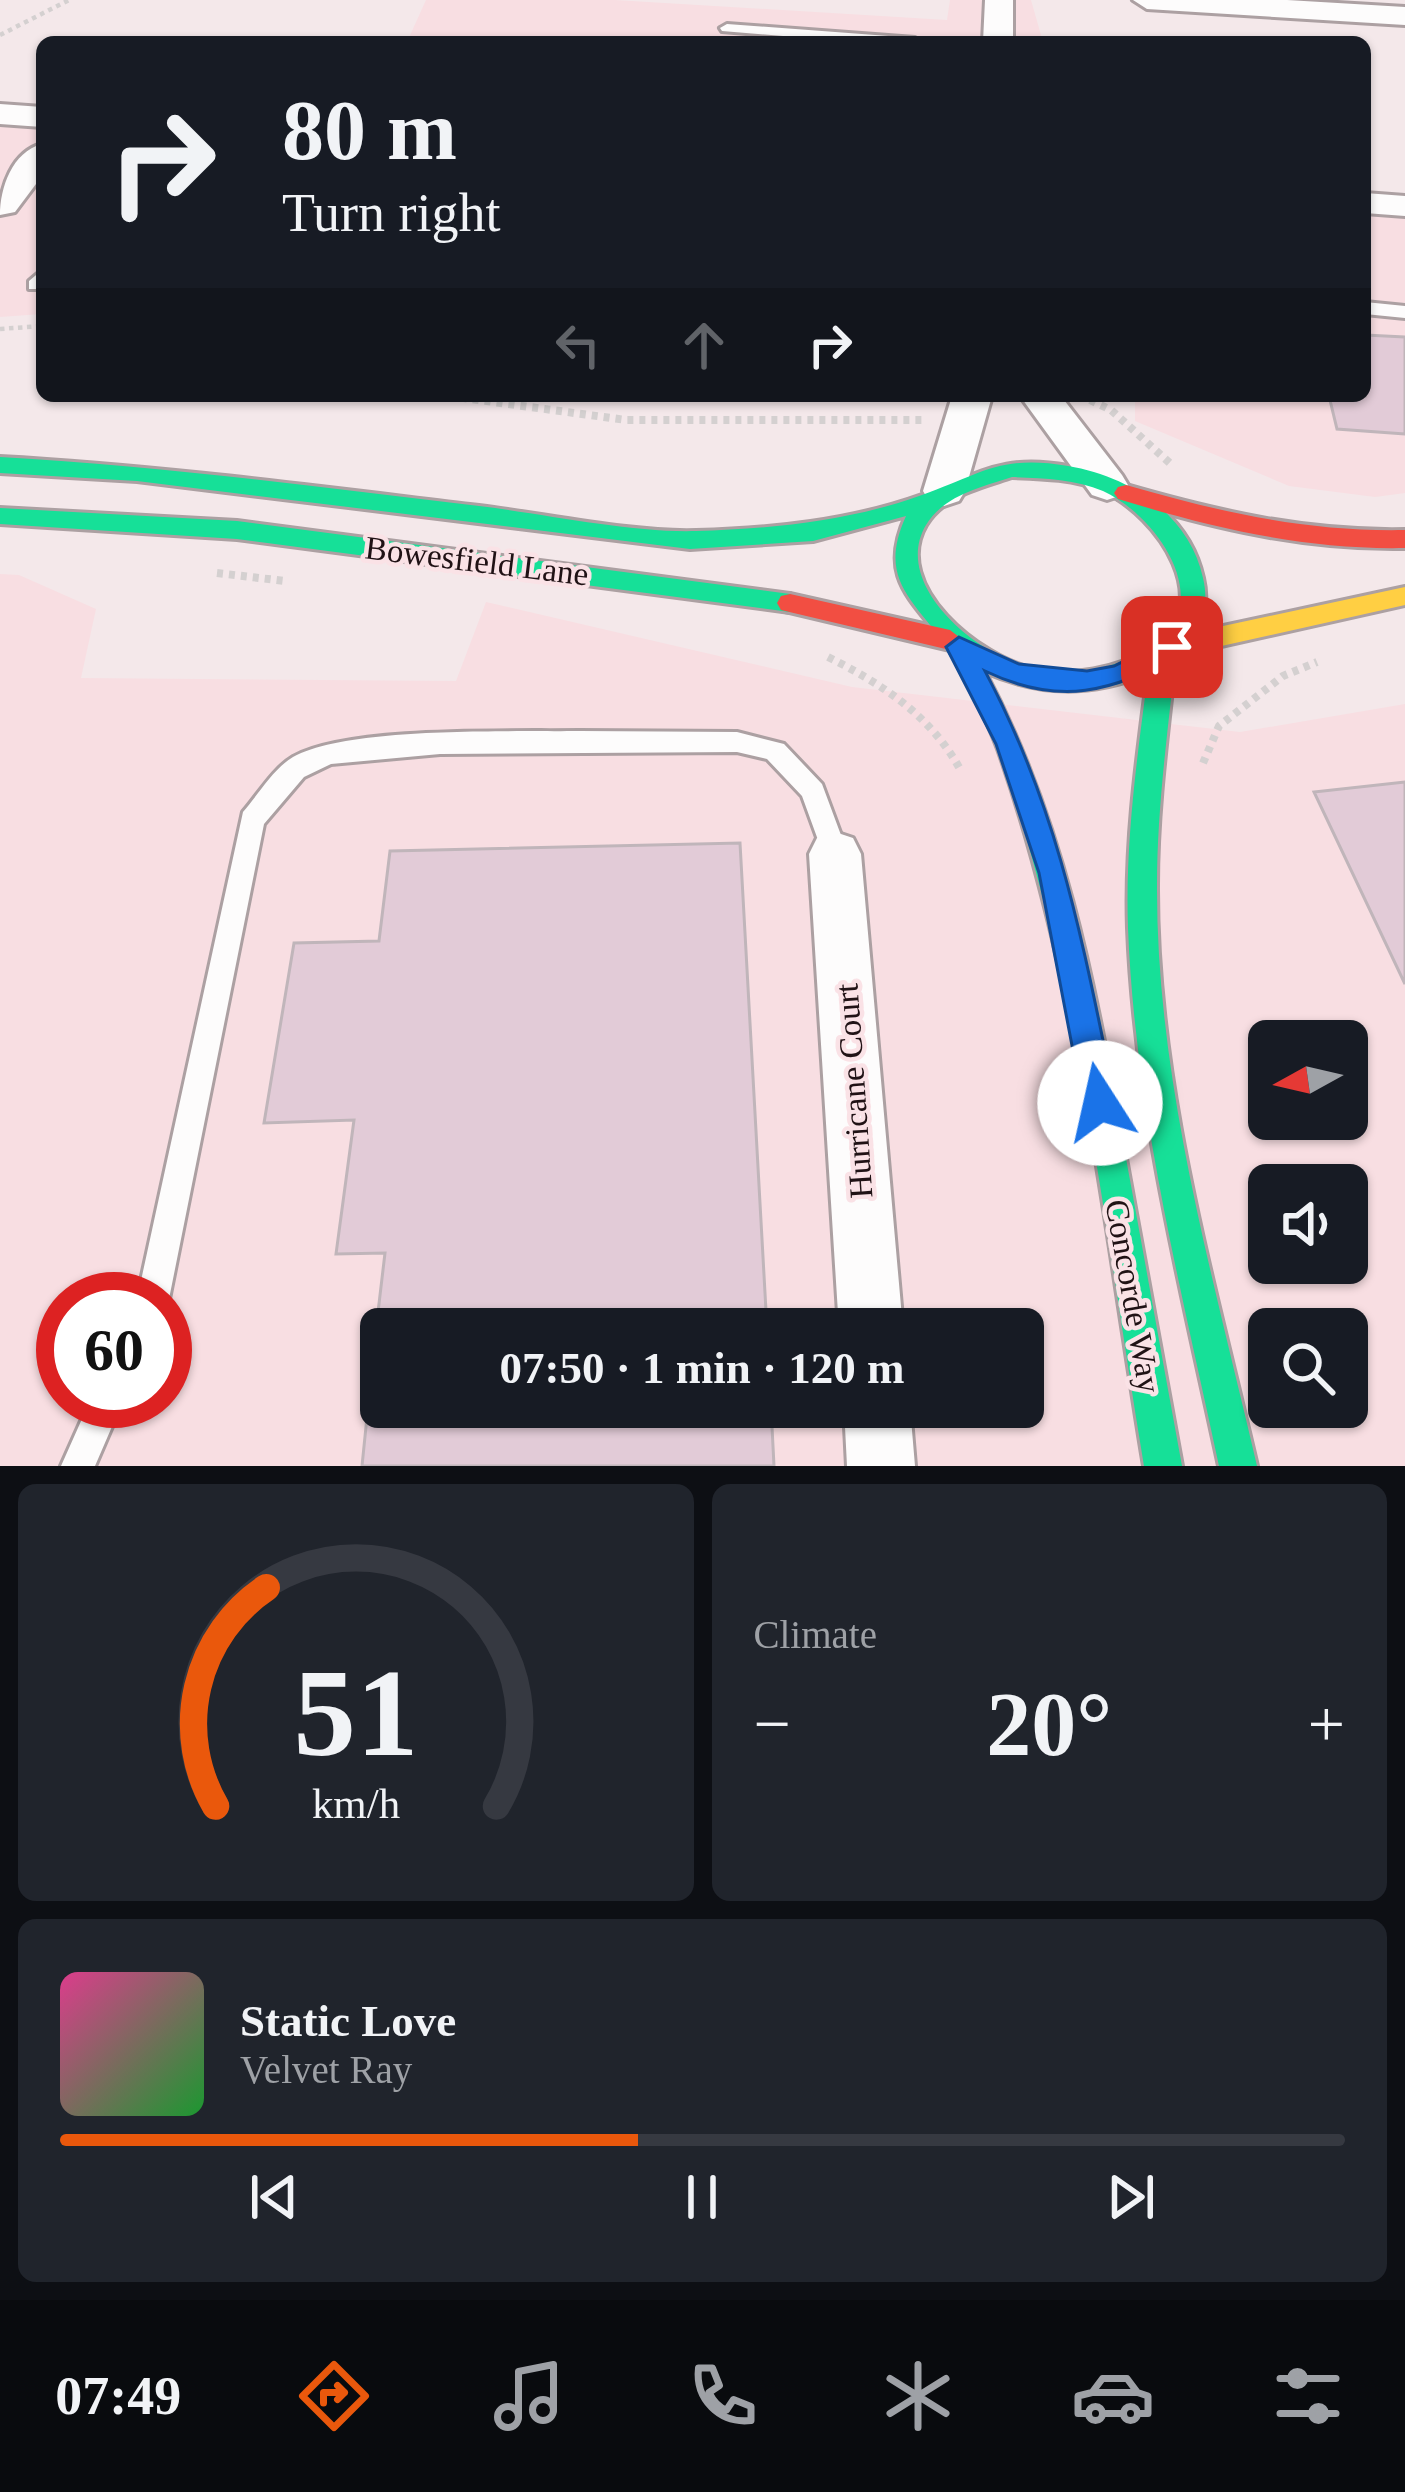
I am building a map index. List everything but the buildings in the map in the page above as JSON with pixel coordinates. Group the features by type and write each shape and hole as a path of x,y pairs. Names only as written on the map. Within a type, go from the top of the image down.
{"main road":[{"name":"Bowesfield Lane","path":"0,465 137,473 690,540 752,542 819,533 938,496"},
{"path":"1405,539 1339,543 1264,535 1055,470 1011,470 973,478 938,496 914,523 907,542 907,577 924,614 954,644 993,666 1046,680 1087,682 1120,676 1168,651 1321,610 1405,596"},
{"path":"1116,489 1166,524 1190,560 1196,586 1194,610 1168,651"},
{"name":"Bowesfield Lane","path":"0,516 237,530 736,593 871,619 954,644"},
{"name":"Concorde Way","path":"954,644 1009,743 1053,873 1088,1035 1163,1466"},
{"name":"Concorde Way","path":"1168,651 1144,811 1144,962 1167,1125 1238,1466"}],"street":[{"path":"998,36 999,0"},
{"path":"1153,0 1323,5 1405,16"},
{"path":"0,114 36,117"},
{"path":"3,205 36,162"},
{"path":"1371,203 1405,206"},
{"path":"938,496 969,418 970,402"},
{"path":"1045,402 1116,489"},
{"name":"Hurricane Court","path":"835,854 869,1308"},
{"path":"878,1428 881,1466"}],"lane":[{"path":"727,28 834,36"},
{"path":"1371,309 1405,312"},
{"path":"159,1272 252,820 303,763 352,750 416,745 737,742 775,751 813,791 835,854"},
{"path":"78,1466 95,1428"}],"path":[{"path":"0,35 69,0"},
{"path":"0,329 36,326"},
{"path":"475,402 648,423 923,420"},
{"path":"195,571 287,581"},
{"path":"810,649 877,681 917,716 956,760 964,778"},
{"path":"1194,784 1219,726 1283,676 1327,658"}],"shaded area":[{"path":"426,0 615,0 947,20 950,0 1031,0 1041,36 410,36"},
{"path":"0,123 36,126 36,314 0,317"},
{"path":"1371,200 1405,205 1405,493 1375,497 1289,486 1135,421 1135,402 1371,402"},
{"path":"0,574 19,575 96,609 81,678 456,681 486,602 852,687 1240,732 1405,704 1405,1466 0,1466"}],"traffic: fast":[{"path":"0,465 137,473 690,540 813,532 932,501"},
{"path":"1011,469 1070,474 1113,486 1149,510 1168,531 1192,579 1193,604 1186,628 1170,649 1113,676 1049,682 991,663 940,624 920,599 908,573 906,545 917,519 942,495 1011,469"},
{"path":"0,516 237,530 790,603"},
{"path":"959,647 1009,743 1053,873 1088,1035 1163,1466"},
{"path":"1163,655 1143,859 1148,996 1166,1132 1238,1466"}],"traffic: slow":[{"path":"1172,647 1405,596"}],"traffic: jam":[{"path":"1126,493 1264,529 1333,538 1405,539"},
{"path":"790,603 950,640"}],"route":[{"path":"1100,1103 1053,873 1009,743 959,647 1015,674 1087,682 1120,676 1172,647"}]}
